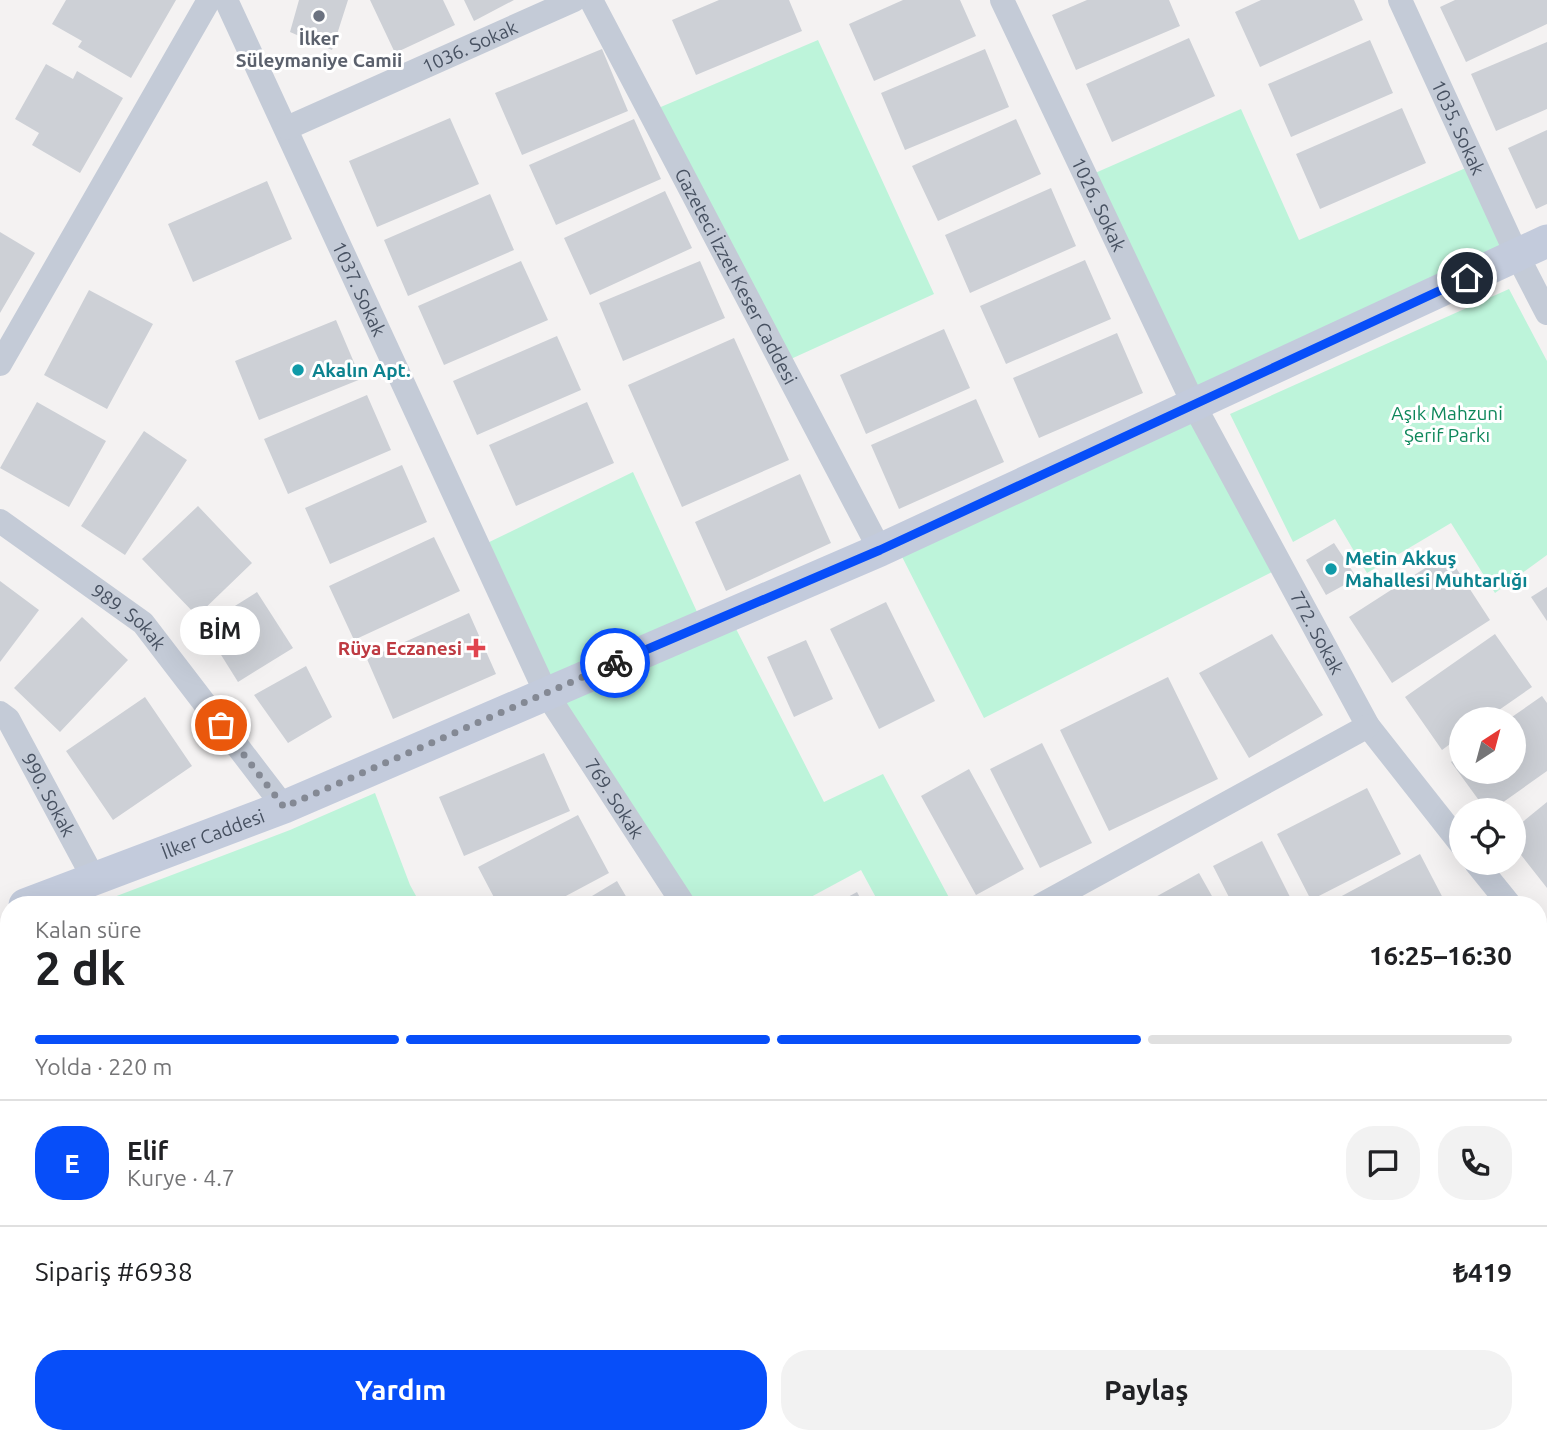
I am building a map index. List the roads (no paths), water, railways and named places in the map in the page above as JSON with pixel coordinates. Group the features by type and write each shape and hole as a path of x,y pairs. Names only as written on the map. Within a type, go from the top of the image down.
{"main road":[{"name":"İlker Caddesi","path":"49,896 284,807 880,550 1195,407 1547,241"}],"street":[{"path":"0,364 209,0"},
{"name":"1037. Sokak","path":"226,0 288,128 546,693"},
{"name":"1036. Sokak","path":"288,128 574,0"},
{"name":"Gazeteci İzzet Keser Caddesi","path":"591,0 880,550"},
{"name":"1026. Sokak","path":"1002,0 1195,407"},
{"name":"1035. Sokak","path":"1400,0 1517,255 1547,313"},
{"name":"772. Sokak","path":"1195,407 1368,726 1449,829"},
{"name":"989. Sokak","path":"0,521 143,623 284,807"},
{"name":"769. Sokak","path":"546,693 678,896"},
{"name":"990. Sokak","path":"0,713 8,719 94,879"},
{"path":"1057,896 1368,726"},
{"path":"1486,875 1503,896"}],"place":[{"name":"İlker Süleymaniye Camii","path":"319,16"},
{"name":"Akalın Apt.","path":"298,370"},
{"name":"Metin Akkuş Mahallesi Muhtarlığı","path":"1331,569"},
{"name":"Rüya Eczanesi","path":"476,648"},
{"name":"BİM","path":"221,725"}],"park label":[{"name":"Aşık Mahzuni Şerif Parkı","path":"1447,424"}]}
